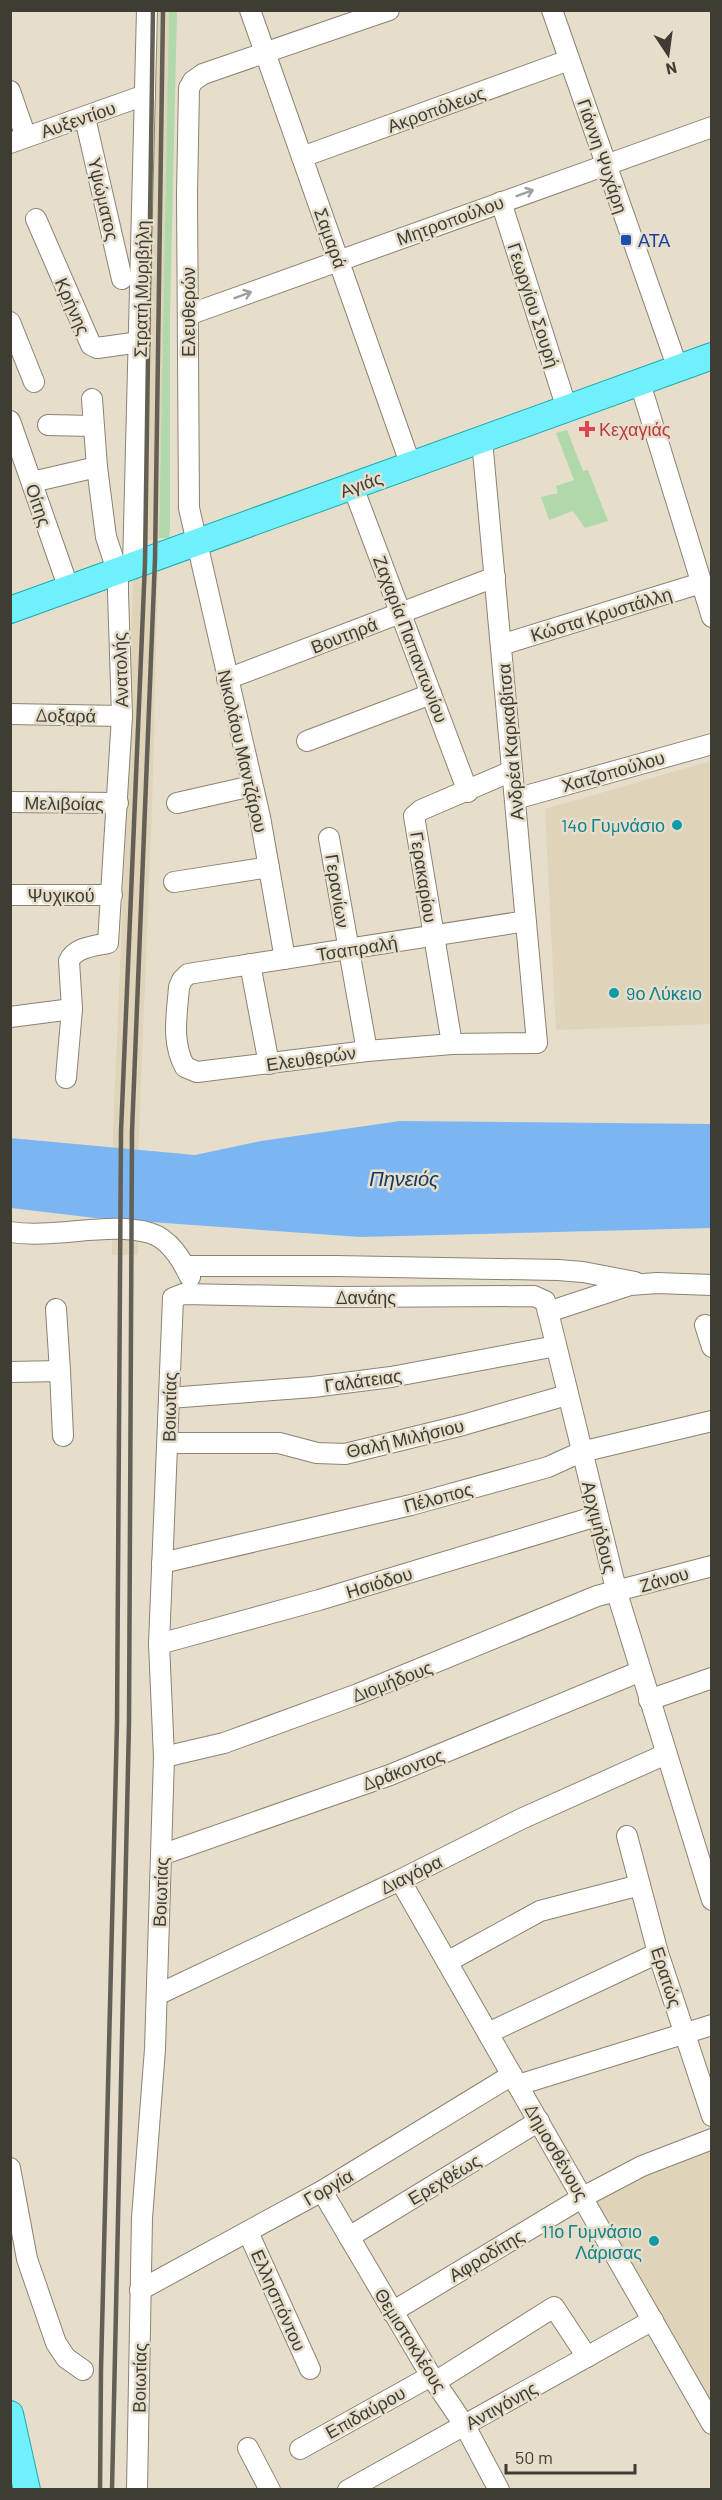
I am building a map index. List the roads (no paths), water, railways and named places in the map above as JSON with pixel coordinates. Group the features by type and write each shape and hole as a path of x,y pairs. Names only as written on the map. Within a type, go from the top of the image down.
{"main road":[{"name":"Αγιάς","path":"10,610 711,356"},
{"path":"10,2414 27,2490"}],"street":[{"name":"Στρατή Μυριβήλη","path":"125,570 140,342 147,10"},
{"name":"Σαμαρά","path":"250,10 411,466"},
{"path":"265,54 388,10"},
{"name":"Γιάννη Ψυχάρη","path":"552,10 678,369"},
{"name":"Ελευθερών","path":"196,544 189,508 189,88 193,81 203,74 265,54"},
{"name":"Ακροπόλεως","path":"302,157 569,60"},
{"path":"10,92 18,140"},
{"name":"Αυξεντίου","path":"18,140 145,96"},
{"name":"Υψώματος","path":"85,118 122,279"},
{"name":"Μητροπούλου","path":"188,315 711,127"},
{"name":"Γεωργίου Σουρή","path":"501,202 567,409"},
{"name":"Κρήνης","path":"36,219 91,345 97,348 140,342"},
{"path":"10,322 34,382"},
{"path":"640,383 711,617"},
{"name":"Ανατολής","path":"72,1009 69,961 72,954 108,943 122,716 125,570 106,537 97,467 92,399"},
{"name":"Οίτης","path":"10,421 69,589"},
{"path":"48,425 93,426"},
{"name":"Ανδρέα Καρκαβίτσα","path":"482,440 537,1043"},
{"path":"32,482 97,467"},
{"name":"Ζαχαρία Παπαντωνίου","path":"353,487 468,792"},
{"name":"Νικολάου Μαντζάρου","path":"196,544 252,786 285,959"},
{"name":"Βουτηρά","path":"226,680 495,577"},
{"name":"Κώστα Κρυστάλλη","path":"501,645 701,583"},
{"path":"307,741 431,694"},
{"name":"Δοξαρά","path":"10,714 122,716"},
{"name":"Χατζοπούλου","path":"515,799 711,744"},
{"name":"Γερακαρίου","path":"452,1044 414,816 421,810 468,792 512,771"},
{"path":"177,803 252,786"},
{"name":"Μελιβοίας","path":"10,802 118,803"},
{"name":"Γερανίων","path":"329,837 366,1051"},
{"path":"174,882 269,867"},
{"name":"Ψυχικού","path":"10,895 112,895"},
{"name":"Τσαπραλή","path":"188,974 526,921"},
{"path":"250,964 269,1064"},
{"name":"Ελευθερών","path":"188,974 179,987 176,1040 177,1050 185,1067 197,1072 366,1051 452,1044 537,1043"},
{"path":"10,1017 72,1009 66,1078"},
{"path":"10,1232 48,1235 117,1230 150,1233 171,1246 185,1266 198,1295"},
{"path":"185,1266 558,1270 615,1277 641,1284"},
{"path":"548,1312 616,1289 641,1284 711,1285"},
{"name":"Δανάης","path":"175,1296 534,1296 545,1301 548,1312"},
{"name":"Βοιωτίας","path":"138,2490 142,2218 157,1995 164,1757 159,1644 168,1443 171,1305 175,1296"},
{"path":"56,1309 63,1436"},
{"name":"Αρχιμήδους","path":"548,1312 617,1593 711,1900"},
{"path":"705,1325 711,1347"},
{"name":"Γαλάτειας","path":"169,1398 313,1387 391,1377 556,1346"},
{"path":"10,1372 60,1371"},
{"name":"Θαλή Μιλήσιου","path":"168,1443 279,1443 317,1453 345,1454 463,1425 567,1395"},
{"name":"Πέλοπος","path":"162,1563 411,1504 548,1467 581,1452 711,1421"},
{"name":"Ησιόδου","path":"159,1644 319,1600 597,1516"},
{"name":"Ζάνου","path":"617,1593 711,1566"},
{"name":"Διομήδους","path":"164,1757 224,1743 299,1716 451,1658 597,1596 617,1593"},
{"name":"Δράκοντος","path":"161,1855 390,1775 641,1671"},
{"path":"650,1700 711,1678"},
{"name":"Διαγόρα","path":"157,1995 400,1880 521,1819 666,1754"},
{"name":"Ερατώς","path":"627,1836 658,1953 711,2116"},
{"name":"Δημοσθένους","path":"400,1880 711,2424"},
{"path":"447,1962 540,1911 640,1885"},
{"path":"488,2033 658,1953"},
{"name":"Γοργία","path":"140,2290 322,2191 515,2080 711,2025"},
{"name":"Ερεχθέως","path":"349,2237 539,2121"},
{"name":"Αφροδίτης","path":"392,2312 583,2197 642,2166 711,2139"},
{"path":"10,2168 27,2259 56,2343 66,2358 83,2370"},
{"name":"Θεμιστοκλέους","path":"322,2191 392,2312 465,2426 499,2490"},
{"name":"Ελλησπόντου","path":"248,2232 310,2369"},
{"name":"Επιδαύρου","path":"300,2449 433,2379 554,2307 587,2357"},
{"name":"Αντιγόνης","path":"348,2490 653,2320"},
{"path":"248,2448 270,2490"}],"water":[{"name":"Πηνειός","path":"400,1121 711,1124 711,1228 360,1237 95,1218 11,1208 10,1138 195,1155 261,1141"}],"railway":[{"path":"100,2490 117,1723 121,1132 145,563 153,10"},
{"path":"112,2490 129,1722 132,1132 155,559 163,10"}],"place":[{"name":"ΑΤΑ","path":"626,240"},
{"name":"Κεχαγιάς","path":"587,429"},
{"name":"14ο Γυμνάσιο","path":"677,825"},
{"name":"9ο Λύκειο","path":"614,993"},
{"name":"11ο Γυμνάσιο Λάρισας","path":"654,2241"}]}
